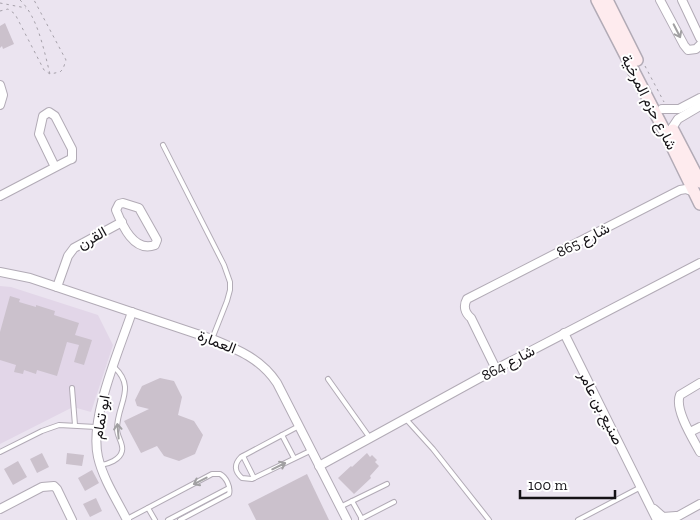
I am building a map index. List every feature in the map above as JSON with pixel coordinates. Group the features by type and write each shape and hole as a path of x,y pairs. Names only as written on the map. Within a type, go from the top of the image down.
{"street":[{"name":"شارع حزم المرخية","path":"597,0 700,204"},
{"name":"شارع حزم المرخية","path":"607,0 665,107 672,128 700,182"},
{"path":"660,0 688,50 693,50 700,45"},
{"path":"682,0 700,38"},
{"path":"0,85 3,95 0,105"},
{"path":"665,107 679,109 700,98"},
{"path":"672,128 683,115 700,106"},
{"path":"0,196 72,159 73,153 55,116 48,112 42,116 39,131 55,167"},
{"path":"680,190 686,176"},
{"path":"680,190 686,189 694,192"},
{"name":"شارع 865","path":"496,369 471,318 469,308 471,302 487,290 680,190"},
{"name":"القرن","path":"126,203 139,208 157,240 156,244 148,247 134,242 122,222 116,210 118,204 126,203"},
{"name":"القرن","path":"57,287 68,256 74,248 122,222"},
{"name":"شارع 864","path":"319,466 496,369 700,263"},
{"name":"العمارة","path":"0,272 30,278 212,339 246,353 267,369 277,383 347,520"},
{"name":"ابو تمام","path":"127,519 100,465 96,446 96,428 113,367 132,312"},
{"name":"صنيع بن عامر","path":"564,334 657,520"},
{"path":"698,384 689,386 675,395 674,403 700,452"},
{"path":"690,432 700,427"},
{"path":"0,509 42,487 54,486 72,520"},
{"path":"652,508 663,517 674,518 700,504"}],"lane":[{"path":"163,145 224,265 230,282 227,301 212,339"},
{"path":"100,465 111,462 122,451 123,446 118,437 117,429 125,386 121,374 113,367"},
{"path":"328,379 370,438"},
{"path":"72,388 75,425"},
{"path":"405,418 433,449 489,520"},
{"path":"0,452 50,428 66,424 96,428"},
{"path":"299,426 243,456 236,463 238,474 244,479 254,478 312,450"},
{"path":"282,434 294,458"},
{"path":"243,456 254,478"},
{"path":"127,519 214,474 224,476 230,488 229,494 180,520"},
{"path":"340,507 386,484"},
{"path":"578,520 640,487"},
{"path":"168,520 230,488"},
{"path":"352,501 362,519 394,502"},
{"path":"148,508 154,520"}],"path":[{"path":"20,0 38,33 50,74"},
{"path":"0,11 8,10 15,14 44,70 50,74 60,72 66,60 34,0"},
{"path":"0,3 26,8"},
{"path":"644,63 665,107"}],"shaded area":[{"path":"0,286 11,287 98,315 113,345 91,412 73,407 0,444"}],"building":[{"path":"5,23 14,44 3,49 2,46 0,48 0,26"},
{"path":"10,296 20,299 19,302 55,311 54,315 79,323 75,335 92,340 84,365 74,362 79,345 67,342 57,376 37,370 36,374 24,370 23,374 14,372 16,365 0,360 0,332"},
{"path":"160,378 174,381 182,397 178,415 194,421 203,435 195,454 179,461 164,456 157,446 141,453 124,421 149,409 137,406 135,400 142,386"},
{"path":"42,453 49,467 37,473 30,459"},
{"path":"67,453 84,455 82,466 66,464"},
{"path":"367,453 370,457 372,455 377,460 375,462 379,466 370,476 371,478 354,494 338,478"},
{"path":"18,461 27,477 13,485 4,469"},
{"path":"92,470 99,483 85,491 78,478"},
{"path":"307,474 329,520 256,520 248,504"},
{"path":"96,498 102,511 90,517 83,504"}]}
